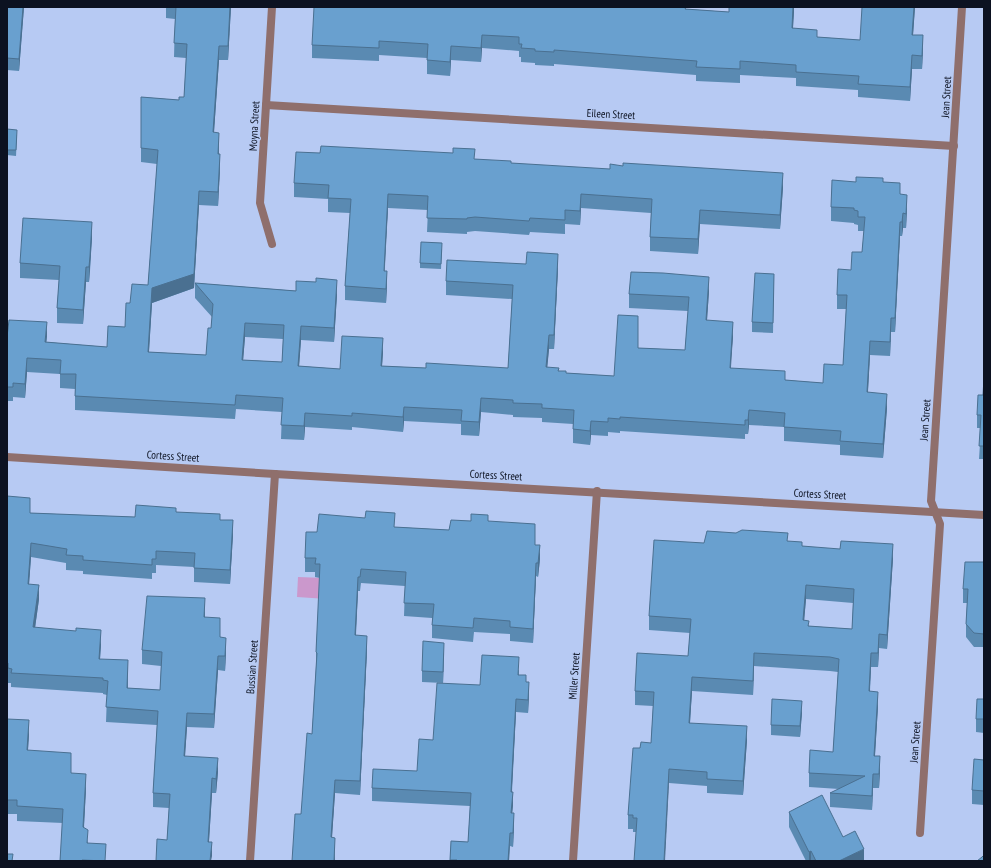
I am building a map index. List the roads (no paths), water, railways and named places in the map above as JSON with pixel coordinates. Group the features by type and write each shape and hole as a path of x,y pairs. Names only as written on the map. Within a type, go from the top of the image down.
{"street":[{"name":"Moyna Street","path":"272,7 260,203 272,244"},
{"name":"Jean Street","path":"920,833 940,524 931,501 962,7"},
{"name":"Eileen Street","path":"266,105 954,146"},
{"name":"Cortess Street","path":"7,456 275,474 597,491 984,515"},
{"name":"Bussian Street","path":"250,861 275,474"},
{"name":"Miller Street","path":"573,861 597,491"}]}
